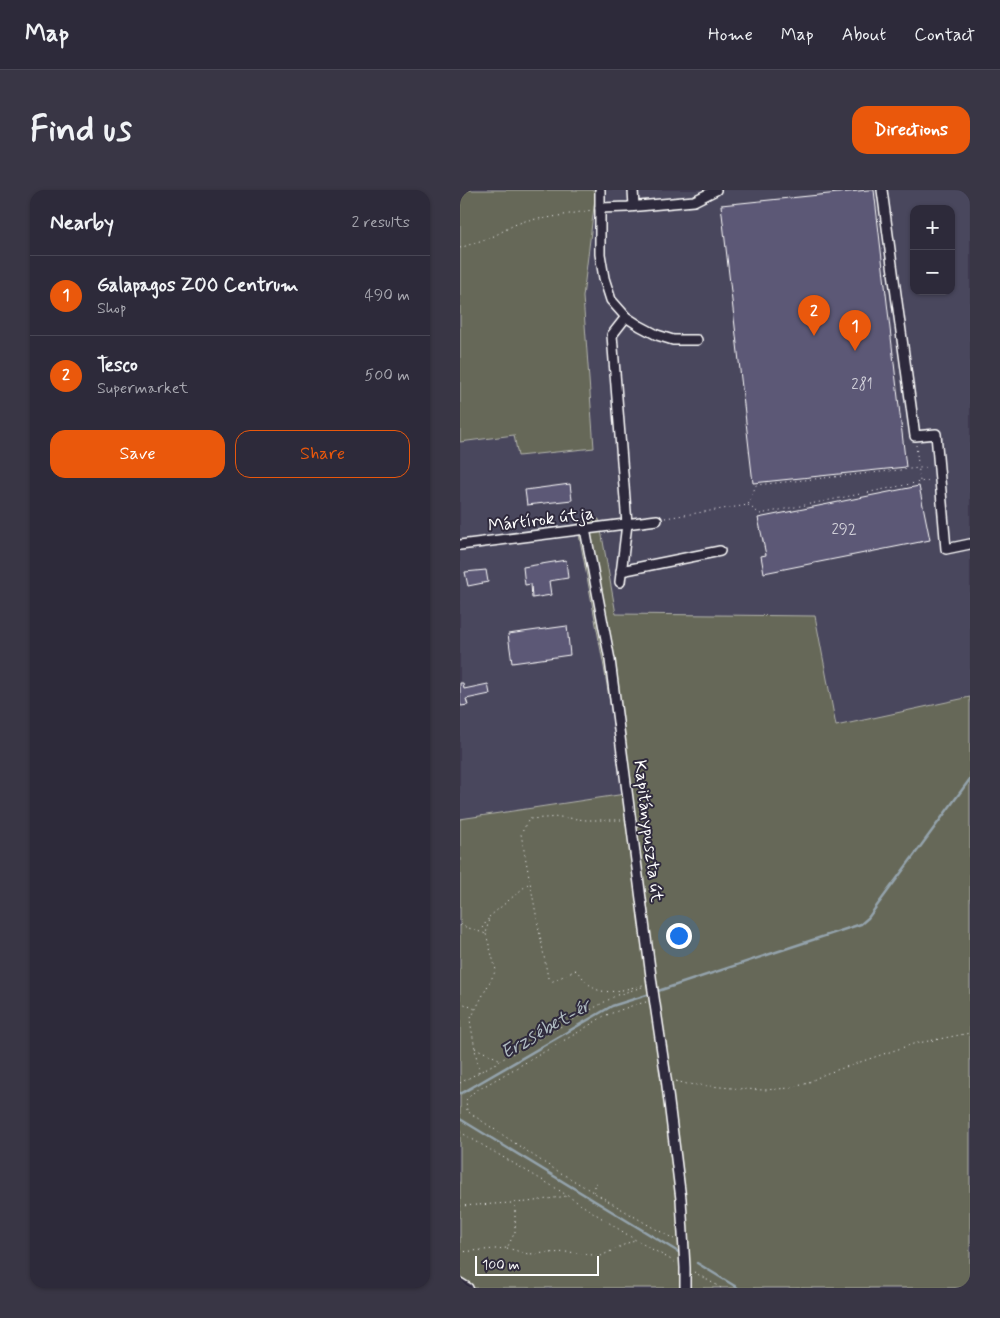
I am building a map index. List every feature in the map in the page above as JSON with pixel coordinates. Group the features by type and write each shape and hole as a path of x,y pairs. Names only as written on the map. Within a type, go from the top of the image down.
{"street":[{"path":"600,190 600,254 604,278 611,300 626,317 658,335 674,340 697,340"},
{"path":"633,190 634,206"},
{"path":"600,208 694,200 716,190"},
{"path":"882,190 915,436 936,434 946,549 970,544"},
{"path":"620,582 627,524 612,335 626,317"},
{"name":"Mártírok útja","path":"460,545 657,520"},
{"name":"Kapitánypuszta út","path":"585,530 610,660 654,1001 666,1078 681,1199 685,1288"},
{"path":"621,571 720,552"},
{"path":"460,1283 468,1288"}],"path":[{"path":"460,248 494,236 528,220 557,217 600,208"},
{"path":"915,436 920,482"},
{"path":"748,504 756,485 939,466"},
{"path":"657,520 748,504 760,514 940,478"},
{"path":"631,820 586,820 560,817 529,819 521,834 549,983 576,970 591,986 600,991 607,992 652,984"},
{"path":"480,931 489,918 530,883"},
{"path":"479,1072 470,1020 496,970 486,934 489,918"},
{"path":"460,925 486,934"},
{"path":"460,1083 617,996 652,984"},
{"path":"654,1001 634,1005 604,1016 474,1092 466,1100 467,1112 546,1164 684,1244"},
{"path":"460,1002 475,1009"},
{"path":"666,1078 687,1084 743,1089 790,1088 806,1084 825,1074 913,1044 970,1033"},
{"path":"475,1048 501,1060"},
{"path":"460,1132 568,1196 634,1239 722,1288"},
{"path":"594,1192 594,1185 597,1183"},
{"path":"460,1206 528,1202 568,1196"},
{"path":"507,1248 515,1232 515,1202"},
{"path":"460,1252 507,1248 528,1254 569,1252 601,1256 634,1239"}],"shaded area":[{"path":"596,190 970,190 970,697 836,726 815,616 616,614 599,519 577,524 604,667 625,795 460,819 460,442 514,435 518,455 594,448 583,297"}],"green space":[{"path":"460,190 596,190 583,297 594,448 518,456 514,435 460,442"},
{"path":"599,519 616,614 815,616 836,726 970,697 970,1288 460,1288 460,819 625,794 604,667 577,524"}],"building":[{"path":"874,190 906,467 753,483 721,205"},
{"path":"570,484 572,500 527,505 525,490"},
{"path":"919,486 930,540 764,573 761,556 766,555 758,518"},
{"path":"566,560 568,578 549,581 551,595 532,598 531,584 525,585 523,567"},
{"path":"486,570 488,582 468,586 465,572"},
{"path":"567,626 570,655 512,663 508,634"},
{"path":"460,683 463,683 464,689 488,684 490,694 466,699 468,705 461,706"}],"waterway":[{"path":"658,991 861,924 868,918 970,779"},
{"name":"Erzsébet-ér","path":"460,1093 612,1006 647,995"},
{"path":"460,1119 680,1253"},
{"path":"697,1263 738,1288"}],"place":[{"name":"Tesco","path":"814,336"},
{"name":"Galapagos ZOO Centrum","path":"855,351"}]}
